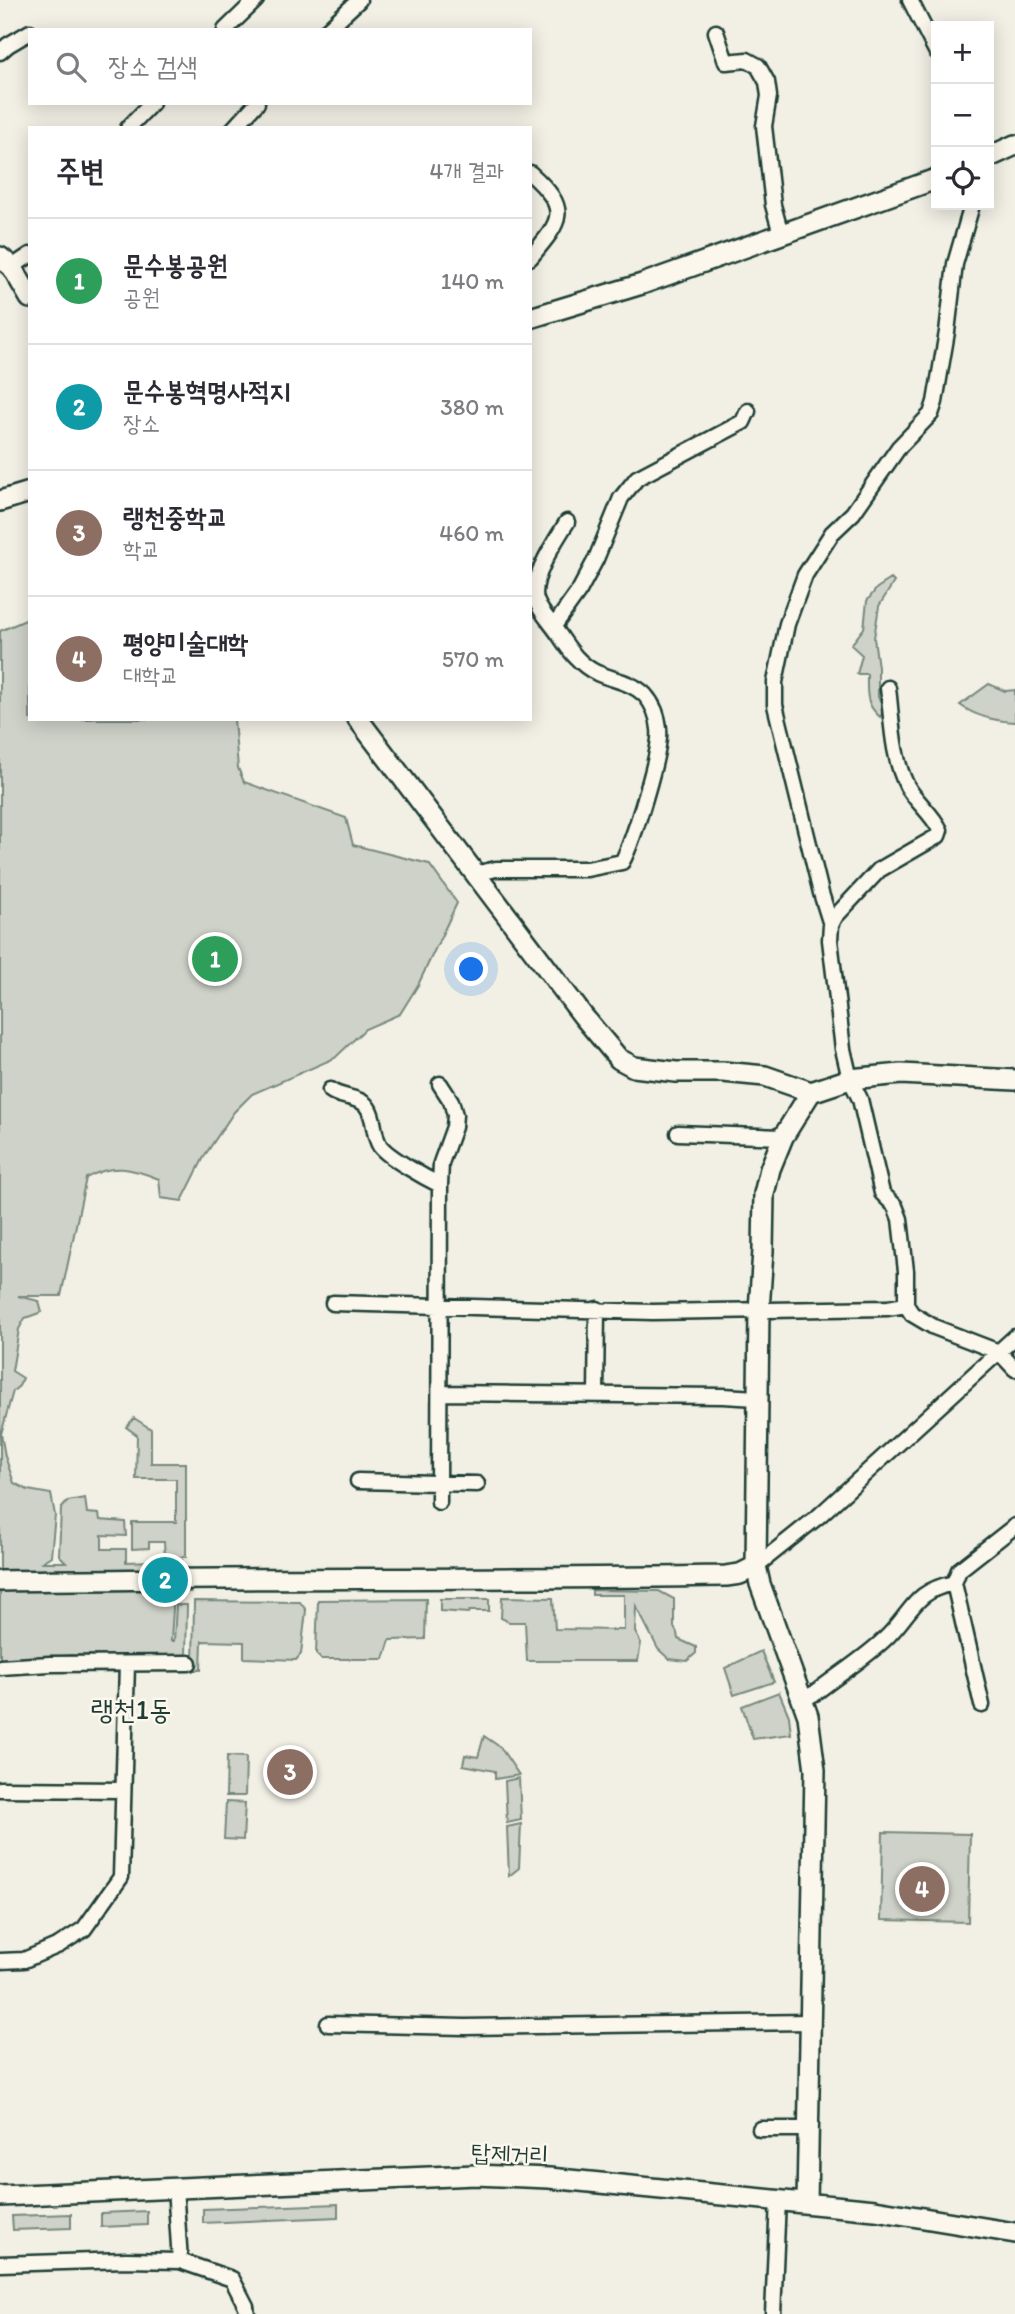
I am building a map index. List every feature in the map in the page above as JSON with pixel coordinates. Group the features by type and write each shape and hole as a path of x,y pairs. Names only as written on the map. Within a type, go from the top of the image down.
{"street":[{"path":"227,28 256,0"},
{"path":"329,28 359,0"},
{"path":"910,0 931,41"},
{"path":"716,32 726,62 747,60 758,66 767,82 769,96 764,126 773,205 781,234"},
{"path":"0,52 28,33"},
{"path":"130,126 150,105"},
{"path":"236,126 255,105"},
{"path":"994,156 1015,145"},
{"path":"532,175 559,210 548,237 532,256"},
{"path":"532,317 642,284 931,180"},
{"path":"831,925 775,705 775,682 788,624 805,575 832,533 853,513 900,447 931,414 945,344 956,264 971,210"},
{"path":"28,256 6,262 28,295"},
{"path":"554,626 579,591 596,559 621,498 637,478 743,422 748,411"},
{"path":"0,501 28,493"},
{"path":"475,874 496,869 587,869 622,862 634,833 659,748 660,730 654,708 645,695 636,688 597,673 580,662 536,600 536,586 544,561 567,522"},
{"path":"888,688 900,769 909,789 931,814 940,830 938,835 879,870 835,916 831,925 830,940 850,1079 860,1099 882,1193 895,1206 900,1219 906,1271 906,1305 912,1314 934,1327 999,1352 1015,1369"},
{"path":"360,721 583,1016 619,1059 634,1067 676,1072 723,1072 765,1076 811,1093"},
{"path":"807,2203 815,1770 808,1717 756,1566 758,1310 764,1195 770,1168 783,1137 811,1093 850,1079 901,1074 1014,1078"},
{"path":"439,1502 440,1185 441,1163 454,1127 455,1115 451,1101 440,1084"},
{"path":"330,1090 364,1103 369,1110 380,1146 416,1173 440,1185"},
{"path":"678,1133 783,1137"},
{"path":"333,1303 653,1312 888,1308 906,1305"},
{"path":"596,1395 597,1309"},
{"path":"0,1581 198,1577 526,1579 740,1574 756,1566 820,1515 1015,1337"},
{"path":"440,1393 723,1395 757,1398"},
{"path":"358,1481 477,1484"},
{"path":"982,1705 954,1583 959,1570 1015,1526"},
{"path":"802,1700 889,1636 908,1611 924,1596 939,1586 954,1583"},
{"path":"0,1667 189,1663"},
{"path":"0,1961 24,1960 59,1945 84,1929 121,1877 127,1664"},
{"path":"0,1789 122,1790"},
{"path":"328,2024 465,2027 811,2022"},
{"path":"760,2129 808,2129"},
{"name":"탑제거리","path":"0,2196 475,2175 549,2178 875,2210 1015,2233"},
{"path":"175,2187 180,2261"},
{"path":"773,2314 778,2200"},
{"path":"0,2264 180,2261 232,2279 246,2306 247,2314"}],"shaded area":[{"path":"891,579 894,582 879,606 874,638 878,697 885,709 880,717 869,703 867,674 857,674 862,655 851,645 864,628 867,601 877,588"},
{"path":"28,619 28,721 234,721 238,768 244,782 346,818 353,845 429,864 457,903 418,985 400,1014 365,1029 335,1058 252,1094 234,1112 205,1155 182,1201 161,1198 159,1179 140,1172 105,1170 86,1178 61,1296 18,1296 39,1301 42,1312 25,1318 19,1329 12,1371 23,1378 13,1391 1,1434 14,1483 28,1490 51,1494 55,1515 51,1556 42,1562 66,1562 59,1555 61,1509 68,1501 85,1498 87,1513 99,1514 100,1520 125,1522 126,1536 102,1535 102,1549 126,1549 126,1562 182,1560 182,1575 190,1592 174,1592 171,1641 174,1641 176,1605 187,1605 186,1657 70,1655 0,1663 0,631"},
{"path":"989,684 1005,691 1015,690 1015,722 986,717 960,705"},
{"path":"134,1418 151,1429 151,1463 186,1463 186,1557 165,1557 164,1542 149,1542 149,1548 132,1549 132,1522 176,1522 176,1479 136,1479 137,1435 126,1427"},
{"path":"592,1590 659,1591 674,1599 674,1627 678,1639 696,1647 696,1653 687,1661 669,1659 658,1649 636,1606 635,1632 641,1643 638,1661 527,1661 525,1622 509,1622 501,1618 502,1597 553,1598 555,1629 624,1630 624,1595 592,1595"},
{"path":"426,1599 425,1639 390,1640 384,1659 321,1659 316,1654 318,1600"},
{"path":"440,1599 489,1599 489,1611 440,1611"},
{"path":"194,1601 300,1602 306,1610 301,1654 296,1660 244,1658 244,1642 202,1641 201,1670 193,1670"},
{"path":"761,1651 774,1682 734,1695 725,1668"},
{"path":"779,1692 789,1716 791,1734 753,1739 742,1706"},
{"path":"484,1736 500,1747 519,1775 495,1779 495,1771 463,1765 465,1755 478,1757"},
{"path":"227,1756 246,1757 245,1796 226,1796"},
{"path":"519,1778 521,1820 507,1823 505,1781"},
{"path":"226,1802 245,1803 243,1840 224,1839"},
{"path":"521,1824 519,1868 509,1876 507,1827"},
{"path":"883,1832 970,1834 968,1922 881,1920"},
{"path":"338,2204 338,2217 203,2223 203,2209"},
{"path":"147,2211 147,2225 101,2227 101,2213"},
{"path":"71,2214 71,2228 13,2230 12,2216"}],"place":[{"name":"문수봉공원","path":"215,959"},
{"name":"문수봉혁명사적지","path":"165,1580"},
{"name":"랭천중학교","path":"290,1772"},
{"name":"평양미술대학","path":"922,1889"}],"district":[{"name":"랭천1동","path":"131,1709"}]}
